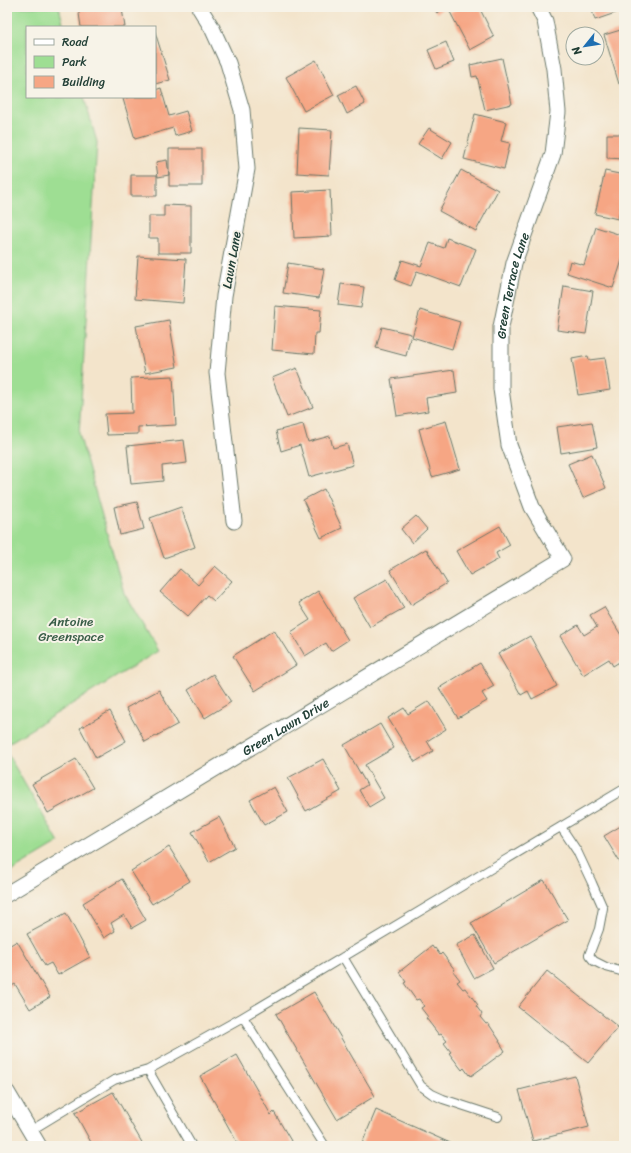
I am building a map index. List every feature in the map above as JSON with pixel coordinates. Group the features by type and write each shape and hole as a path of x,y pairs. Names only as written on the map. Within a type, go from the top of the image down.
{"street":[{"name":"Lawn Lane","path":"199,7 212,28 228,63 242,110 248,169 224,296 218,373 234,521"},
{"name":"Green Terrace Lane","path":"538,7 545,21 554,69 558,112 553,154 514,263 501,327 500,389 509,445 532,507 563,559"},
{"name":"Green Lawn Drive","path":"7,894 563,559"},
{"path":"7,1092 39,1146"}],"lane":[{"path":"30,1131 114,1080 148,1070 243,1017 624,789"},
{"path":"561,827 577,851 603,908 590,955 594,961 606,967 624,972"},
{"path":"343,957 421,1086 432,1094 443,1099 498,1117"},
{"path":"243,1017 325,1146"},
{"path":"148,1070 192,1146"}],"green space":[{"name":"Antoine Greenspace","path":"7,7 59,7 64,26 26,26 26,98 84,98 97,142 79,434 124,593 158,651 7,744"},
{"path":"7,753 59,843 7,874"}],"building":[{"path":"78,7 116,7 116,10 122,9 125,26 81,26"},
{"path":"432,7 444,7 437,13"},
{"path":"461,7 479,7 494,37 470,50 450,12"},
{"path":"591,7 624,7 624,10 595,20"},
{"path":"624,29 624,83 619,84 605,35"},
{"path":"156,35 170,80 156,84"},
{"path":"446,42 454,62 436,69 428,50"},
{"path":"502,58 512,104 485,110 477,76 472,77 470,65"},
{"path":"316,60 334,95 304,111 286,77"},
{"path":"356,86 365,104 347,114 338,95"},
{"path":"161,88 169,116 186,111 192,131 175,136 173,128 135,139 123,99 156,98 156,90"},
{"path":"475,114 506,122 501,141 510,143 504,169 464,159"},
{"path":"299,128 332,130 329,175 297,173"},
{"path":"429,128 452,142 442,159 418,144"},
{"path":"607,134 624,134 624,159 607,158"},
{"path":"169,149 202,149 202,186 169,186"},
{"path":"167,160 169,175 158,177 156,162"},
{"path":"461,170 498,190 476,231 439,211"},
{"path":"605,171 624,175 624,201 622,200 618,219 595,214"},
{"path":"131,175 157,175 157,196 131,196"},
{"path":"330,190 332,236 294,238 292,192"},
{"path":"164,205 191,206 191,253 158,253 158,238 149,238 149,216 164,216"},
{"path":"596,227 624,236 624,254 613,288 567,273 570,261 584,265"},
{"path":"447,238 476,249 461,287 417,271 411,286 395,280 402,260 421,266 430,243 444,248"},
{"path":"138,256 186,259 183,303 135,299"},
{"path":"288,263 324,269 319,298 283,293"},
{"path":"341,284 364,287 361,308 338,305"},
{"path":"564,286 593,291 586,334 557,330"},
{"path":"275,306 321,310 319,333 315,333 314,354 272,350"},
{"path":"420,310 460,322 452,349 412,337"},
{"path":"169,320 177,367 145,373 136,326"},
{"path":"382,327 411,334 406,356 376,348"},
{"path":"588,356 589,360 605,358 610,390 578,395 572,359"},
{"path":"297,368 313,407 287,417 272,378"},
{"path":"454,370 457,393 426,398 428,411 397,416 391,379"},
{"path":"173,376 176,425 138,427 138,434 107,435 105,414 132,413 131,378"},
{"path":"446,421 460,469 432,477 419,429"},
{"path":"592,422 597,447 561,453 557,427"},
{"path":"303,424 308,442 330,436 333,448 347,444 353,465 309,477 300,445 281,451 276,431"},
{"path":"184,440 187,463 162,466 163,481 131,484 127,446"},
{"path":"592,454 606,488 583,498 568,464"},
{"path":"324,489 342,528 321,538 303,500"},
{"path":"137,502 144,529 120,535 114,507"},
{"path":"181,507 195,547 164,558 150,518"},
{"path":"416,516 427,529 412,543 401,529"},
{"path":"500,526 510,545 496,553 499,559 470,575 456,551"},
{"path":"426,549 447,583 411,605 390,570"},
{"path":"215,566 232,581 214,601 207,595 188,616 160,592 180,569 198,585"},
{"path":"387,579 404,608 370,627 353,598"},
{"path":"318,591 348,640 331,651 326,643 305,656 291,632 310,620 299,603"},
{"path":"604,607 624,640 624,659 613,666 609,659 583,675 560,636 578,625 584,635 597,627 590,615"},
{"path":"274,630 296,665 255,691 233,656"},
{"path":"530,636 557,686 532,699 528,691 521,695 498,654"},
{"path":"480,663 494,686 482,693 487,701 458,718 439,688"},
{"path":"213,674 231,702 205,718 188,690"},
{"path":"159,690 178,724 145,742 126,708"},
{"path":"429,701 446,729 427,741 433,751 415,762 388,718 404,708 408,714"},
{"path":"110,711 126,741 96,758 80,728"},
{"path":"380,724 394,748 365,765 384,798 369,807 359,790 367,785 344,745"},
{"path":"76,759 93,788 48,813 32,784"},
{"path":"323,759 341,791 306,811 288,778"},
{"path":"274,787 288,812 264,825 250,800"},
{"path":"219,817 235,847 209,862 192,832"},
{"path":"624,824 624,869 604,836"},
{"path":"169,847 190,881 152,904 131,871"},
{"path":"122,879 146,920 132,928 124,915 111,923 115,931 104,938 83,903"},
{"path":"544,880 568,920 494,963 471,923"},
{"path":"66,913 90,957 58,975 51,963 45,966 27,934"},
{"path":"475,935 493,968 474,978 456,945"},
{"path":"17,941 50,997 30,1009 15,984 7,989 7,947"},
{"path":"432,946 440,955 442,953 455,970 453,971 460,980 457,982 463,989 465,988 478,1005 476,1006 482,1014 480,1017 486,1024 488,1023 505,1051 471,1076 464,1068 462,1070 449,1053 451,1052 444,1043 447,1041 441,1034 439,1035 426,1018 428,1017 421,1008 424,1006 419,999 416,1000 404,983 406,982 399,972"},
{"path":"547,971 618,1027 588,1063 518,1007"},
{"path":"314,992 375,1096 337,1119 276,1014"},
{"path":"237,1055 271,1115 274,1112 294,1146 239,1146 200,1076"},
{"path":"575,1076 589,1127 533,1141 519,1090"},
{"path":"113,1092 144,1146 93,1146 75,1113"},
{"path":"376,1110 457,1146 361,1146"}]}
